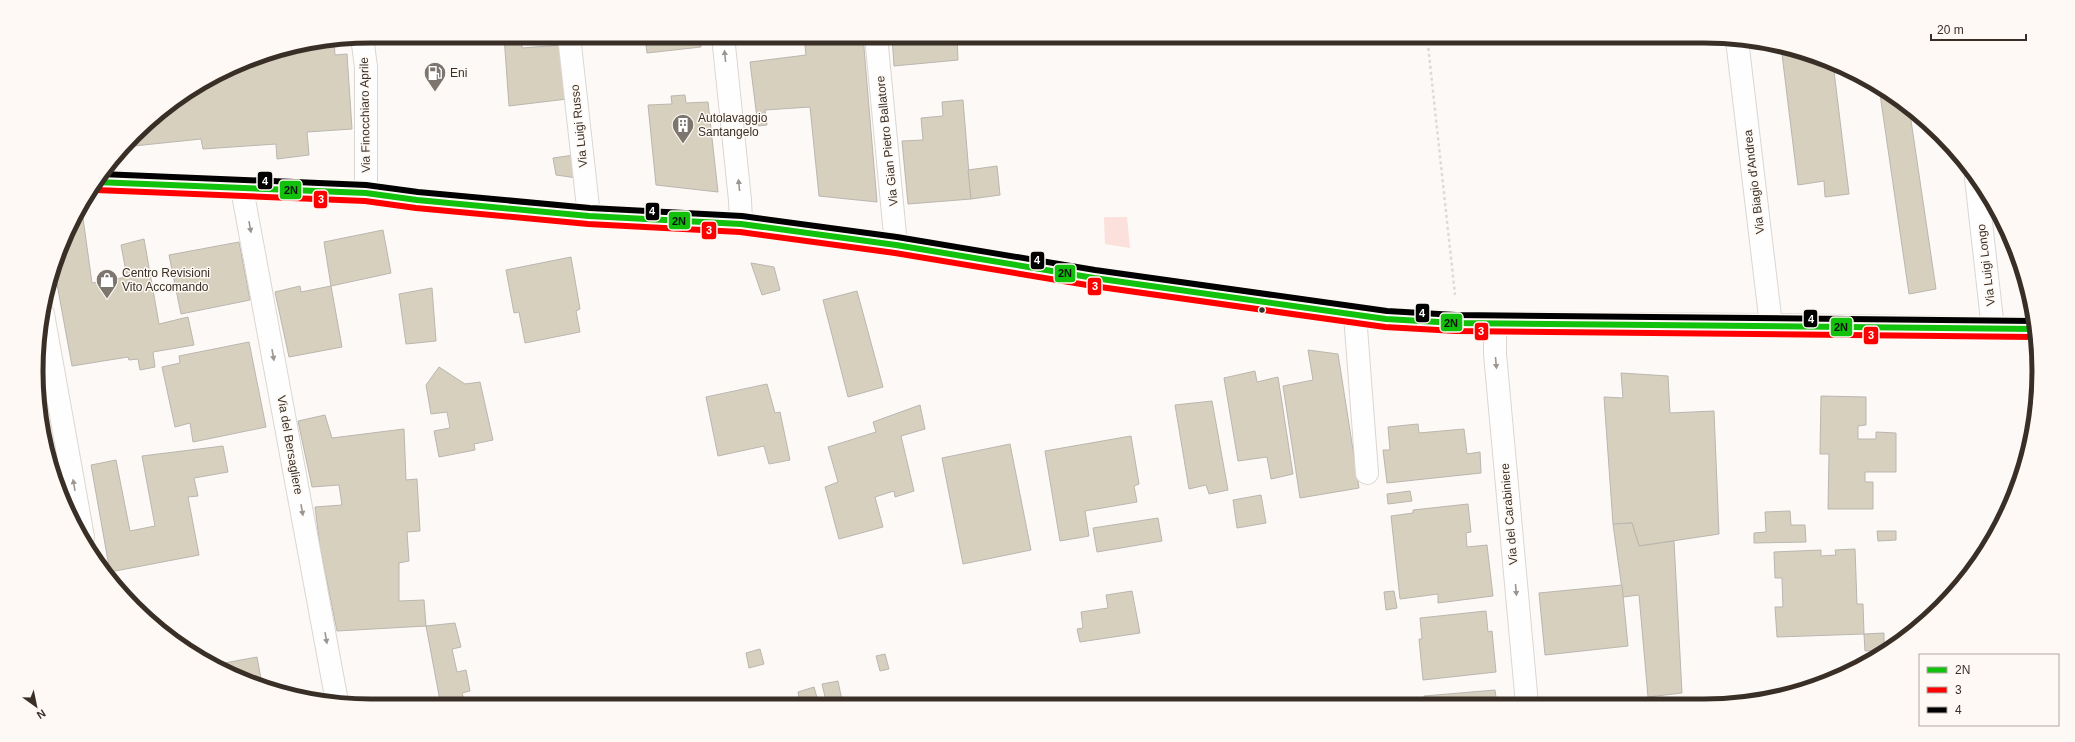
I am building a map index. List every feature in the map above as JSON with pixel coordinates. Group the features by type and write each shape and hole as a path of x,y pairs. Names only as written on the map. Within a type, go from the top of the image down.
{"street":[{"name":"Via Finocchiaro Aprile","path":"363,43 366,67 366,193"},
{"name":"Via Luigi Russo","path":"570,43 589,216"},
{"path":"724,43 740,200 741,224"},
{"name":"Via Gian Pietro Ballatore","path":"877,43 895,217 896,245"},
{"name":"Via Biagio d'Andrea","path":"1738,45 1771,324"},
{"path":"106,178 242,189 366,193 424,201 589,216 741,224 896,245 1094,278 1386,319 1494,324 1771,324 2029,329"},
{"name":"Via del Bersagliere","path":"242,189 336,697"},
{"name":"Via Luigi Longo","path":"1977,190 1994,329"},
{"path":"1355,315 1366,473"},
{"name":"Via del Carabiniere","path":"1494,324 1495,354 1527,699"},
{"path":"46,330 82,525"}],"path":[{"path":"1428,43 1455,295 1456,323"}],"shaded area":[{"path":"1104,217 1127,217 1130,248 1105,244"}],"building":[{"path":"504,43 522,43 522,48 561,45 567,99 509,106"},
{"path":"646,43 701,43 701,47 647,53"},
{"path":"805,43 864,43 877,202 819,196 810,107 765,110 767,125 758,126 750,62 806,55"},
{"path":"892,43 957,43 958,60 894,66"},
{"path":"334,45 335,55 347,54 352,129 307,132 309,155 277,159 276,144 203,149 201,139 132,146 155,124 189,98 245,68 286,54 328,46"},
{"path":"1782,52 1809,60 1834,70 1849,194 1825,197 1824,181 1798,185"},
{"path":"1880,94 1910,116 1936,289 1909,294"},
{"name":"Autolavaggio Santangelo","path":"685,95 686,103 708,102 718,192 656,185 648,105 672,104 671,96"},
{"path":"963,100 971,199 908,204 902,141 923,140 921,118 943,116 942,102"},
{"path":"574,155 577,178 556,175 553,158"},
{"path":"997,166 1000,195 971,199 968,170"},
{"name":"Centro Revisioni Vito Accomando","path":"81,218 83,218 92,283 127,277 121,245 144,239 159,324 188,317 194,345 153,352 155,367 140,370 138,359 129,360 128,357 72,366 56,279 68,245"},
{"path":"383,230 391,273 331,286 324,242"},
{"path":"239,242 250,300 181,314 169,255"},
{"path":"571,257 580,309 576,311 580,332 525,343 519,312 514,313 506,270"},
{"path":"751,263 774,267 780,290 762,295"},
{"path":"300,286 301,292 331,286 342,347 289,357 275,292"},
{"path":"432,288 436,341 406,344 399,294"},
{"path":"857,291 883,387 848,397 823,300"},
{"path":"249,342 266,427 193,442 190,423 175,427 162,367 180,363 179,356"},
{"path":"1308,350 1338,354 1359,488 1300,498 1283,386 1313,380"},
{"path":"439,367 465,384 480,382 493,440 474,444 475,450 439,457 434,431 450,428 447,412 431,414 426,385"},
{"path":"1255,371 1257,382 1278,377 1293,474 1271,479 1267,457 1238,461 1224,378"},
{"path":"1621,373 1668,376 1670,413 1714,411 1719,534 1639,546 1632,523 1613,524 1604,397 1623,398"},
{"path":"767,384 775,413 780,412 790,460 769,464 764,446 718,456 706,397"},
{"path":"1821,396 1866,397 1866,425 1858,426 1858,439 1876,439 1876,432 1896,433 1896,472 1865,472 1865,482 1873,482 1873,509 1828,509 1829,454 1820,454"},
{"path":"1212,401 1228,490 1209,494 1206,485 1189,489 1175,405"},
{"path":"920,405 925,429 901,436 914,491 895,497 894,491 875,497 883,527 839,539 825,487 838,482 828,447 876,432 873,422"},
{"path":"325,415 332,438 404,429 406,480 417,479 420,531 407,532 409,561 399,563 399,601 424,600 426,626 337,631 320,547 315,507 342,505 339,485 312,487 298,421"},
{"path":"1418,424 1419,433 1464,429 1467,454 1480,452 1481,473 1387,483 1383,450 1390,450 1388,427"},
{"path":"1131,436 1139,484 1134,486 1137,502 1085,511 1089,536 1060,541 1045,451"},
{"path":"1010,444 1031,550 963,564 942,458"},
{"path":"223,446 228,472 194,478 198,496 188,497 199,555 112,572 109,569 91,465 116,460 130,531 155,526 142,456"},
{"path":"1410,491 1412,501 1388,504 1387,494"},
{"path":"1261,495 1266,523 1237,528 1233,500"},
{"path":"1468,504 1471,532 1466,533 1467,547 1487,545 1493,596 1438,603 1438,594 1400,599 1391,516 1413,513 1413,510"},
{"path":"1790,511 1791,525 1805,525 1806,542 1754,543 1754,533 1766,532 1765,512"},
{"path":"1158,518 1162,541 1097,552 1093,528"},
{"path":"1632,523 1639,546 1674,541 1682,693 1648,697 1639,595 1623,597 1613,524"},
{"path":"1877,531 1896,531 1896,540 1878,541"},
{"path":"1855,549 1857,604 1863,604 1864,634 1777,637 1775,607 1783,607 1782,578 1775,578 1774,552 1821,550 1821,556 1836,555 1835,550"},
{"path":"1622,585 1628,646 1545,655 1539,593"},
{"path":"1132,591 1140,633 1080,642 1077,629 1083,628 1081,612 1108,608 1106,595"},
{"path":"1394,591 1397,608 1386,610 1384,592"},
{"path":"1486,611 1488,632 1492,631 1496,672 1423,680 1419,639 1422,639 1420,618"},
{"path":"455,623 461,647 452,649 457,672 466,670 470,691 462,693 464,699 440,699 426,626"},
{"path":"1884,633 1884,645 1875,650 1865,651 1864,634"},
{"path":"760,649 764,664 749,668 746,653"},
{"path":"885,654 889,669 880,671 876,656"},
{"path":"257,657 261,680 245,674 223,663"},
{"path":"838,681 842,699 826,699 822,684"},
{"path":"814,687 817,699 795,699 799,698 798,692"},
{"path":"1495,690 1496,699 1424,699 1424,696"}],"transit line":[{"name":"4","path":"109,174 366,185 418,192 590,208 742,216 897,237 1095,270 1387,311 1456,315 2028,321"},
{"name":"2N","path":"103,182 366,193 417,200 589,216 741,224 896,245 1094,278 1386,319 1456,323 2029,329"},
{"name":"3","path":"97,190 365,201 416,208 588,224 740,232 895,253 1093,286 1385,327 1456,331 2030,337"}],"place":[{"name":"Eni","path":"435,92"},
{"name":"Autolavaggio Santangelo","path":"683,144"},
{"name":"Centro Revisioni Vito Accomando","path":"107,300"}]}
